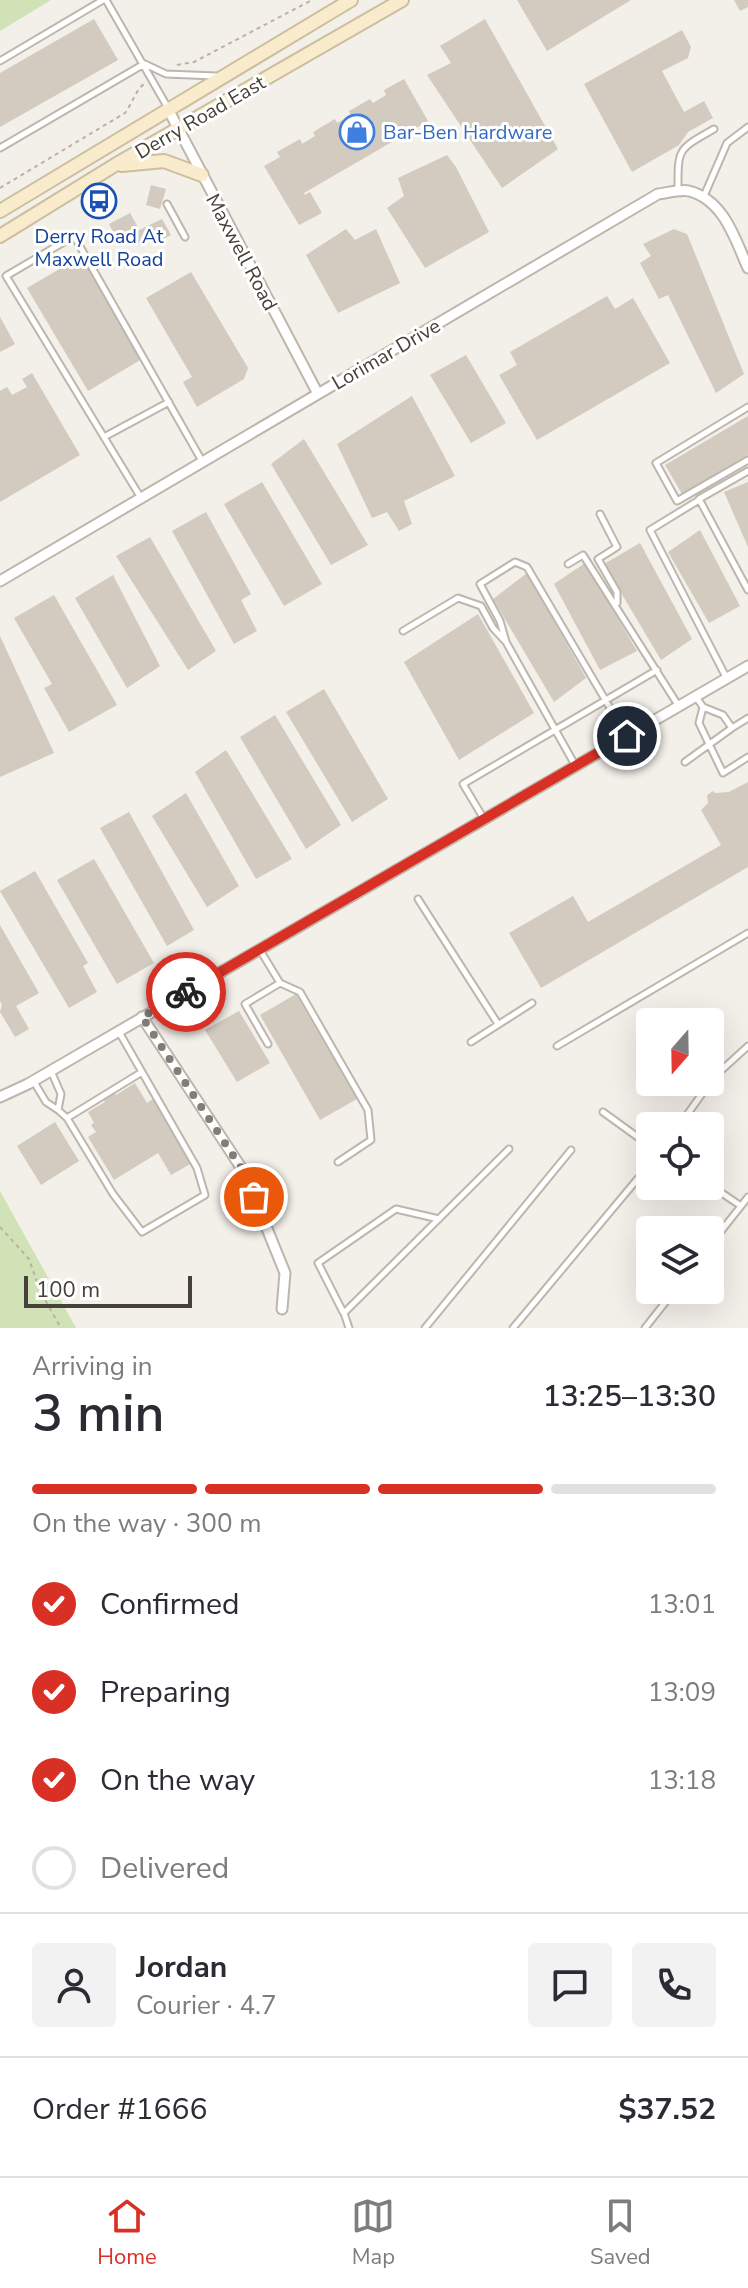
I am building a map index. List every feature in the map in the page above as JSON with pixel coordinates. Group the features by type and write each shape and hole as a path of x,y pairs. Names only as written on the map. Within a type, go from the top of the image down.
{"main road":[{"name":"Derry Road East","path":"0,211 351,0"},
{"name":"Derry Road East","path":"0,236 115,165 402,0"},
{"path":"115,165 164,161 202,175"}],"street":[{"name":"Maxwell Road","path":"168,109 318,394"},
{"path":"678,191 686,190 703,197 727,220 748,268"},
{"name":"Lorimar Drive","path":"0,581 658,194 678,191"},
{"path":"0,1097 51,1071 748,666"},
{"path":"142,1017 244,1172 285,1273 282,1309"}],"lane":[{"path":"0,61 104,0 168,109"},
{"path":"144,64 166,74 223,76"},
{"path":"0,148 144,64"},
{"path":"703,197 727,143 748,127"},
{"path":"678,191 681,151 714,129"},
{"path":"167,204 185,237"},
{"path":"141,498 6,276 74,236 203,461"},
{"path":"104,437 169,402"},
{"path":"748,407 656,463 677,501 748,460"},
{"path":"727,678 650,530 748,471"},
{"path":"699,500 748,590"},
{"path":"600,514 617,547 598,559 617,592 617,604"},
{"path":"568,564 583,555 609,597 617,604 679,706"},
{"path":"575,766 506,642 500,621 480,584 515,562 527,567 627,736"},
{"path":"403,631 458,598 481,606 493,628 506,642"},
{"path":"484,819 463,784 657,670"},
{"path":"696,696 703,707 723,715 732,728"},
{"path":"703,707 699,723 723,773 748,757"},
{"path":"685,762 748,718"},
{"path":"418,899 498,1024"},
{"path":"557,1046 748,933"},
{"path":"260,949 280,983 300,992 368,1110 371,1140 338,1162"},
{"path":"268,1044 245,1004 280,983"},
{"path":"471,1042 532,1003"},
{"path":"33,1081 46,1102 67,1118 113,1194 142,1232 205,1195 197,1168 119,1031"},
{"path":"689,1112 714,1077 748,1046"},
{"path":"51,1071 61,1094 58,1110"},
{"path":"67,1118 142,1072"},
{"path":"603,1112 636,1136"},
{"path":"344,1313 509,1149"},
{"path":"425,1328 571,1150"},
{"path":"513,1328 636,1181"},
{"path":"724,1194 741,1206"},
{"path":"724,1227 748,1197"},
{"path":"349,1328 318,1263 396,1209 440,1219"},
{"path":"645,1328 664,1304"}],"path":[{"path":"0,1227 29,1259 40,1291 61,1328"}],"green space":[{"path":"0,0 51,0 0,31"},
{"path":"0,1191 76,1328 0,1328"}],"building":[{"path":"517,0 631,0 547,51"},
{"path":"734,0 748,0 748,7 740,11"},
{"path":"94,19 118,60 0,127 0,73"},
{"path":"485,19 558,149 502,188 427,75 451,63 440,46"},
{"path":"682,30 691,47 688,58 662,71 684,112 704,101 713,118 688,132 679,145 632,172 584,84"},
{"path":"404,79 428,121 304,193 310,192 322,213 299,225 264,166 280,157 277,152 300,139 302,144 315,136 313,132 335,119 337,123 351,116 349,111 370,99 373,103 386,95 384,90"},
{"path":"447,155 489,232 425,268 387,208 404,196 398,178"},
{"path":"151,185 166,189 160,209 146,205"},
{"path":"130,213 138,227 117,239 109,224"},
{"path":"162,219 171,235 153,245 150,240 140,246 133,233"},
{"path":"346,229 355,240 376,229 400,283 338,313 306,255"},
{"path":"674,229 687,234 744,374 716,393 668,295 659,299 640,263 651,256 643,244"},
{"path":"82,256 142,359 88,391 27,288"},
{"path":"191,272 248,368 244,379 197,407 183,382 192,377 146,298"},
{"path":"607,296 615,309 633,298 670,363 537,440 499,375 517,365 510,352"},
{"path":"0,317 15,344 0,352"},
{"path":"466,355 506,423 471,443 430,375"},
{"path":"32,373 80,455 0,502 0,391 7,387 12,395 27,387 22,379"},
{"path":"412,396 455,476 404,501 412,524 399,531 387,512 372,518 337,444"},
{"path":"748,416 748,455 682,494 665,465"},
{"path":"304,439 368,545 331,565 271,464"},
{"path":"262,482 322,584 284,606 224,504"},
{"path":"748,482 748,547 724,492"},
{"path":"206,512 251,594 241,600 257,631 234,644 172,531"},
{"path":"700,530 740,606 709,623 668,552"},
{"path":"150,537 216,651 188,670 116,556"},
{"path":"640,543 692,639 661,660 604,564"},
{"path":"585,563 637,651 600,670 554,584"},
{"path":"527,573 586,678 554,702 493,599"},
{"path":"113,575 160,666 127,688 75,598"},
{"path":"54,595 117,705 69,732 44,688 52,684 14,618"},
{"path":"478,614 534,713 459,760 404,662"},
{"path":"0,636 54,753 0,777"},
{"path":"324,689 388,799 352,822 286,712"},
{"path":"275,715 341,825 306,849 240,737"},
{"path":"226,750 292,859 256,879 195,772"},
{"path":"748,782 748,867 541,988 509,933 573,896 588,922 721,845 701,810 708,803 707,795 713,791 729,792"},
{"path":"186,793 239,886 207,907 152,816"},
{"path":"129,812 194,930 167,946 100,828"},
{"path":"94,859 154,963 117,984 57,880"},
{"path":"35,871 88,963 83,966 97,992 69,1008 0,891"},
{"path":"0,925 39,993 16,1006 29,1029 15,1037 0,1012"},
{"path":"296,994 357,1099 320,1120 260,1015"},
{"path":"239,1011 270,1063 237,1082 205,1030"},
{"path":"135,1083 147,1103 153,1099 192,1163 171,1175 158,1153 114,1180 88,1137 96,1132 88,1112 105,1102 103,1099 114,1092 116,1095"},
{"path":"55,1122 79,1161 41,1185 17,1146"}],"way so far":[{"path":"186,992 142,1017 244,1172 254,1197"}],"place":[{"name":"Bar-Ben Hardware","path":"357,132"},
{"name":"Derry Road At Maxwell Road","path":"99,201"}],"route":[{"path":"186,992 627,736"}]}
